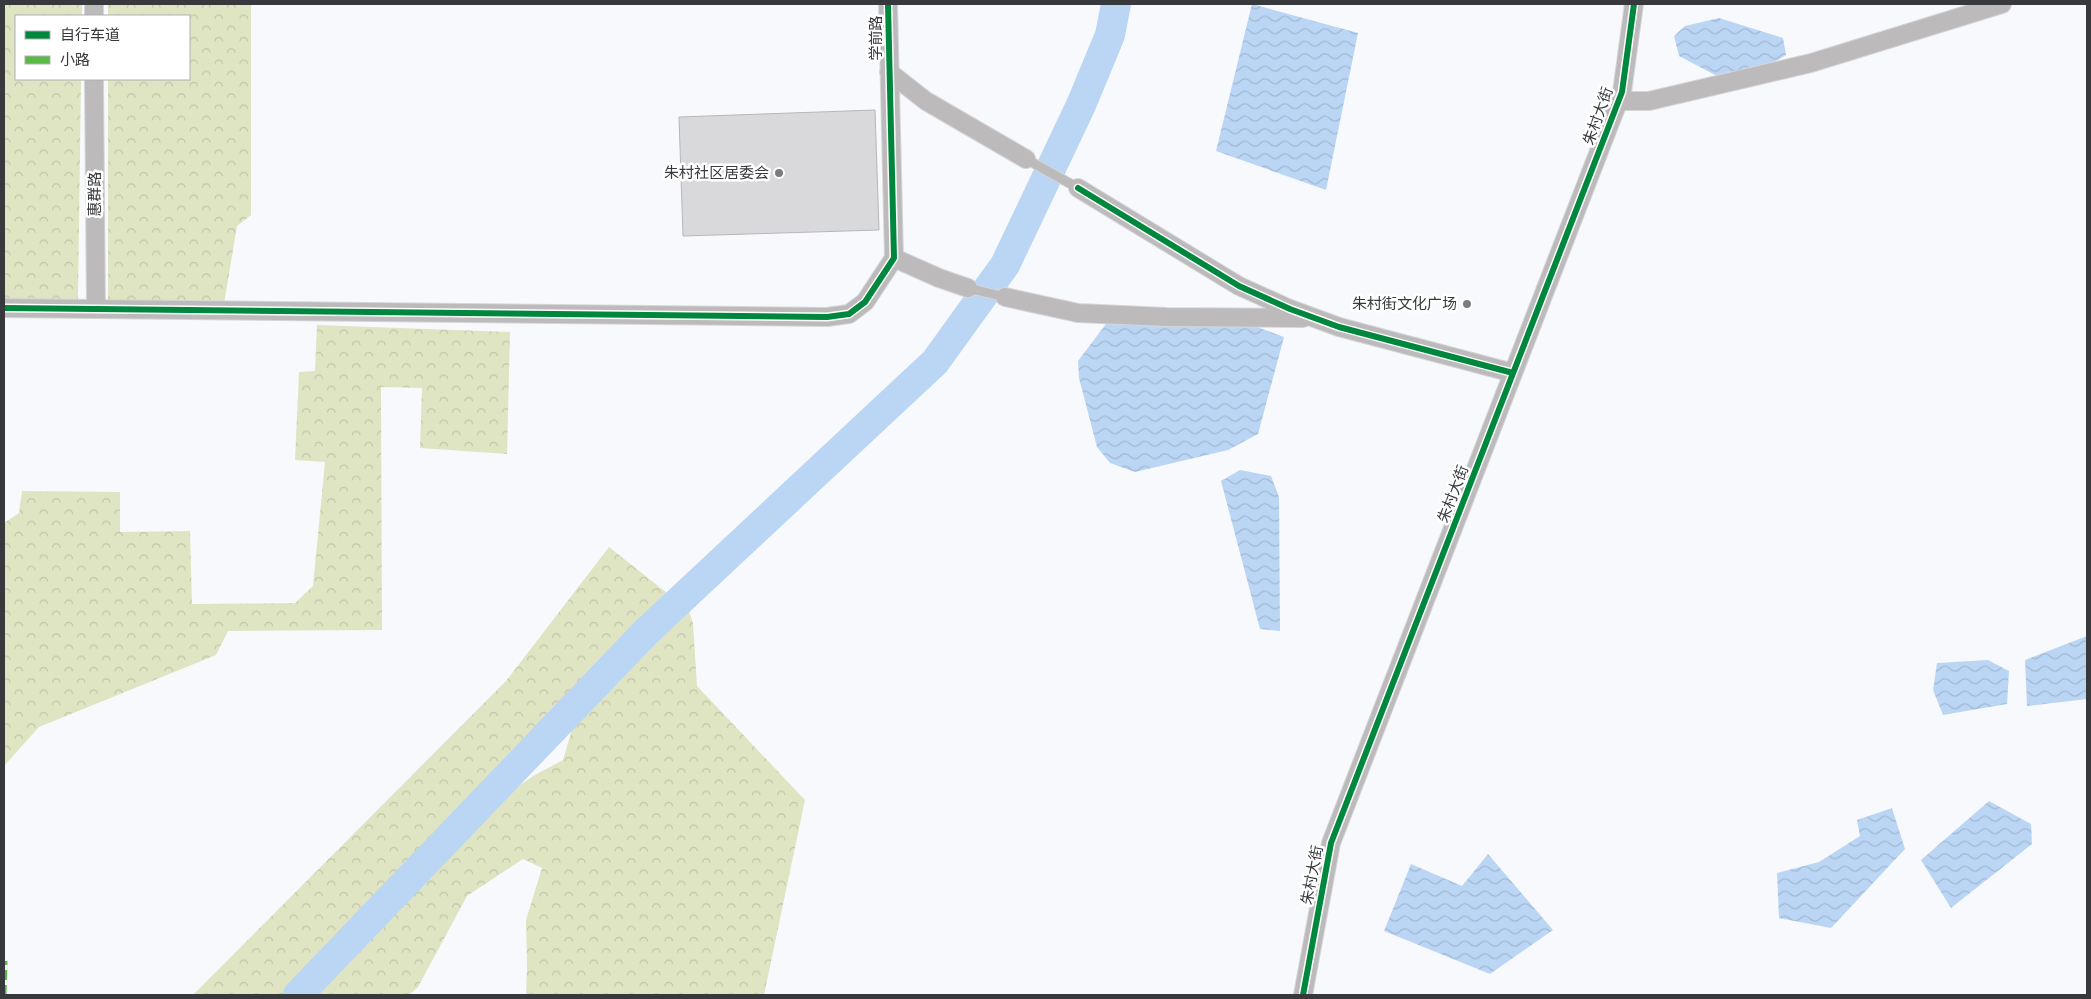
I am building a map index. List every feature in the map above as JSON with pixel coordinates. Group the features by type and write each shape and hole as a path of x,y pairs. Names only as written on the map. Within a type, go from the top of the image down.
{"street":[{"name":"学前路","path":"888,4 894,258"},
{"name":"朱村大街","path":"1303,995 1331,843 1622,92 1634,4"},
{"path":"1618,101 1649,101 1811,63 2002,4"},
{"path":"889,72 926,101 1026,159"},
{"name":"惠群路","path":"94,80 96,309"},
{"path":"1078,188 1239,286 1339,327 1513,373"},
{"path":"4,308 827,317 849,314 865,302 894,258 968,288"},
{"path":"1005,298 1078,313 1166,317 1315,318"}],"lane":[{"path":"1026,159 1078,188"},
{"path":"968,288 1005,298"}],"green space":[{"path":"4,4 82,4 82,15 15,15 15,80 81,80 78,301 4,300"},
{"path":"108,4 251,4 251,215 237,226 224,304 108,301 108,80 190,80 190,15 108,15"},
{"path":"317,325 510,332 507,454 420,448 422,388 381,387 382,630 228,631 216,655 39,727 4,766 4,523 19,513 22,491 120,492 120,532 190,531 192,604 295,603 313,586 325,462 295,460 299,372 315,371"},
{"path":"609,547 672,597 288,995 193,995 506,681"},
{"path":"686,602 693,623 697,686 805,800 764,995 526,995 526,920 542,868 523,859 467,896 418,987 409,995 311,995 498,801 533,776 563,760 575,719"}],"water":[{"path":"1252,4 1358,33 1326,190 1216,151"},
{"path":"1719,18 1783,38 1786,55 1766,67 1719,77 1679,56 1674,36 1685,26"},
{"path":"1109,320 1257,327 1284,337 1258,434 1228,450 1135,472 1110,463 1097,447 1079,378 1078,361"},
{"path":"1240,470 1271,476 1279,497 1280,631 1260,629 1221,481"},
{"path":"2087,636 2087,699 2027,706 2025,660"},
{"path":"1988,660 2009,671 2007,704 1943,715 1933,690 1937,663"},
{"path":"1989,801 2031,824 2032,844 1951,908 1921,860"},
{"path":"1892,808 1905,849 1831,928 1779,918 1777,873 1819,862 1860,836 1857,820"},
{"path":"1488,854 1553,930 1490,974 1384,931 1411,864 1462,886"}],"building":[{"name":"朱村社区居委会","path":"875,110 879,230 683,236 679,117"}],"waterway":[{"path":"298,995 646,632 935,362 1005,265 1081,105 1110,35 1116,4"}],"marked path":[{"path":"4,995 5,961"}],"cycle path":[{"path":"4,308 827,317 849,314 865,302 894,258 888,4"},
{"path":"1303,995 1331,843 1622,92 1634,4"},
{"path":"1078,188 1239,286 1290,309 1339,327 1513,373"}],"place":[{"name":"朱村社区居委会","path":"779,173"},
{"name":"朱村街文化广场","path":"1467,304"}]}
